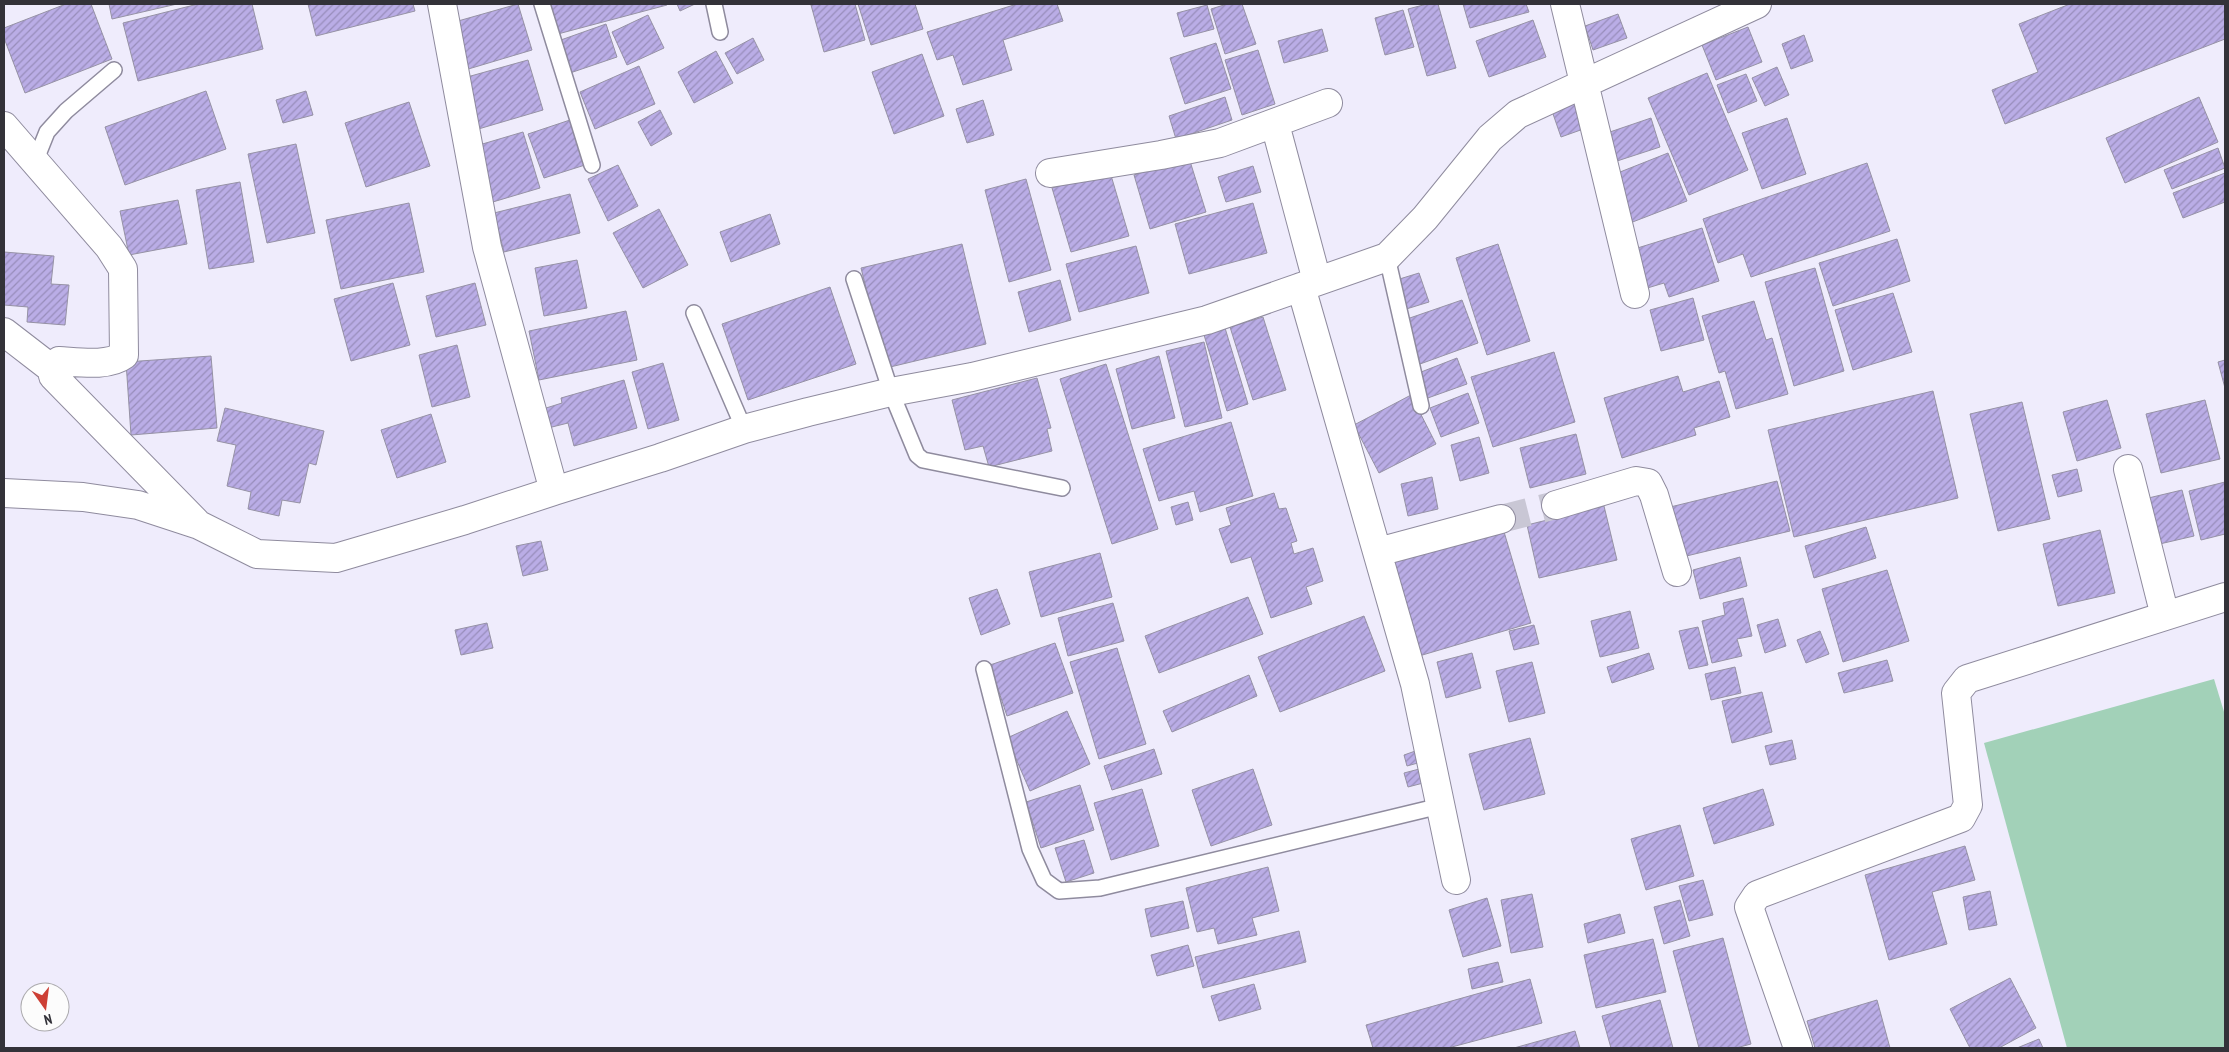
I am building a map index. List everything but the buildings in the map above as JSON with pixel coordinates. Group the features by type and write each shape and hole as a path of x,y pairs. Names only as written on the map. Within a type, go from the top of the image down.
{"street":[{"path":"442,4 488,247 554,491"},
{"path":"1565,4 1635,294"},
{"path":"4,493 83,497 138,505 199,525 257,554 336,558 466,520 744,429 891,392 972,377 1207,320 1387,257 1425,218 1490,138 1518,114 1757,4"},
{"path":"1050,173 1161,155 1220,143 1328,103"},
{"path":"1274,124 1309,284 1378,552 1415,684 1456,880"},
{"path":"4,126 109,247 123,269 124,355 119,359 107,362 59,361 52,369"},
{"path":"4,332 52,369 53,376 199,525"},
{"path":"2128,470 2166,616"},
{"path":"1556,505 1636,481 1648,482 1677,572"},
{"path":"1378,552 1501,519"},
{"path":"1798,1048 1749,907 1758,894 1962,818 1968,805 1956,693 1967,680 2225,597"}],"lane":[{"path":"542,4 592,165"},
{"path":"714,4 720,32"},
{"path":"35,162 47,132 66,111 114,70"},
{"path":"1387,257 1421,406"},
{"path":"854,279 891,392 912,445 923,460 1062,488"},
{"path":"694,313 744,429"},
{"path":"984,669 1030,849 1044,880 1059,891 1100,888 1440,806"}],"green space":[{"path":"2214,679 2225,715 2225,1048 2067,1048 1984,743"}],"tunnel":[{"path":"1501,519 1556,505"}]}
